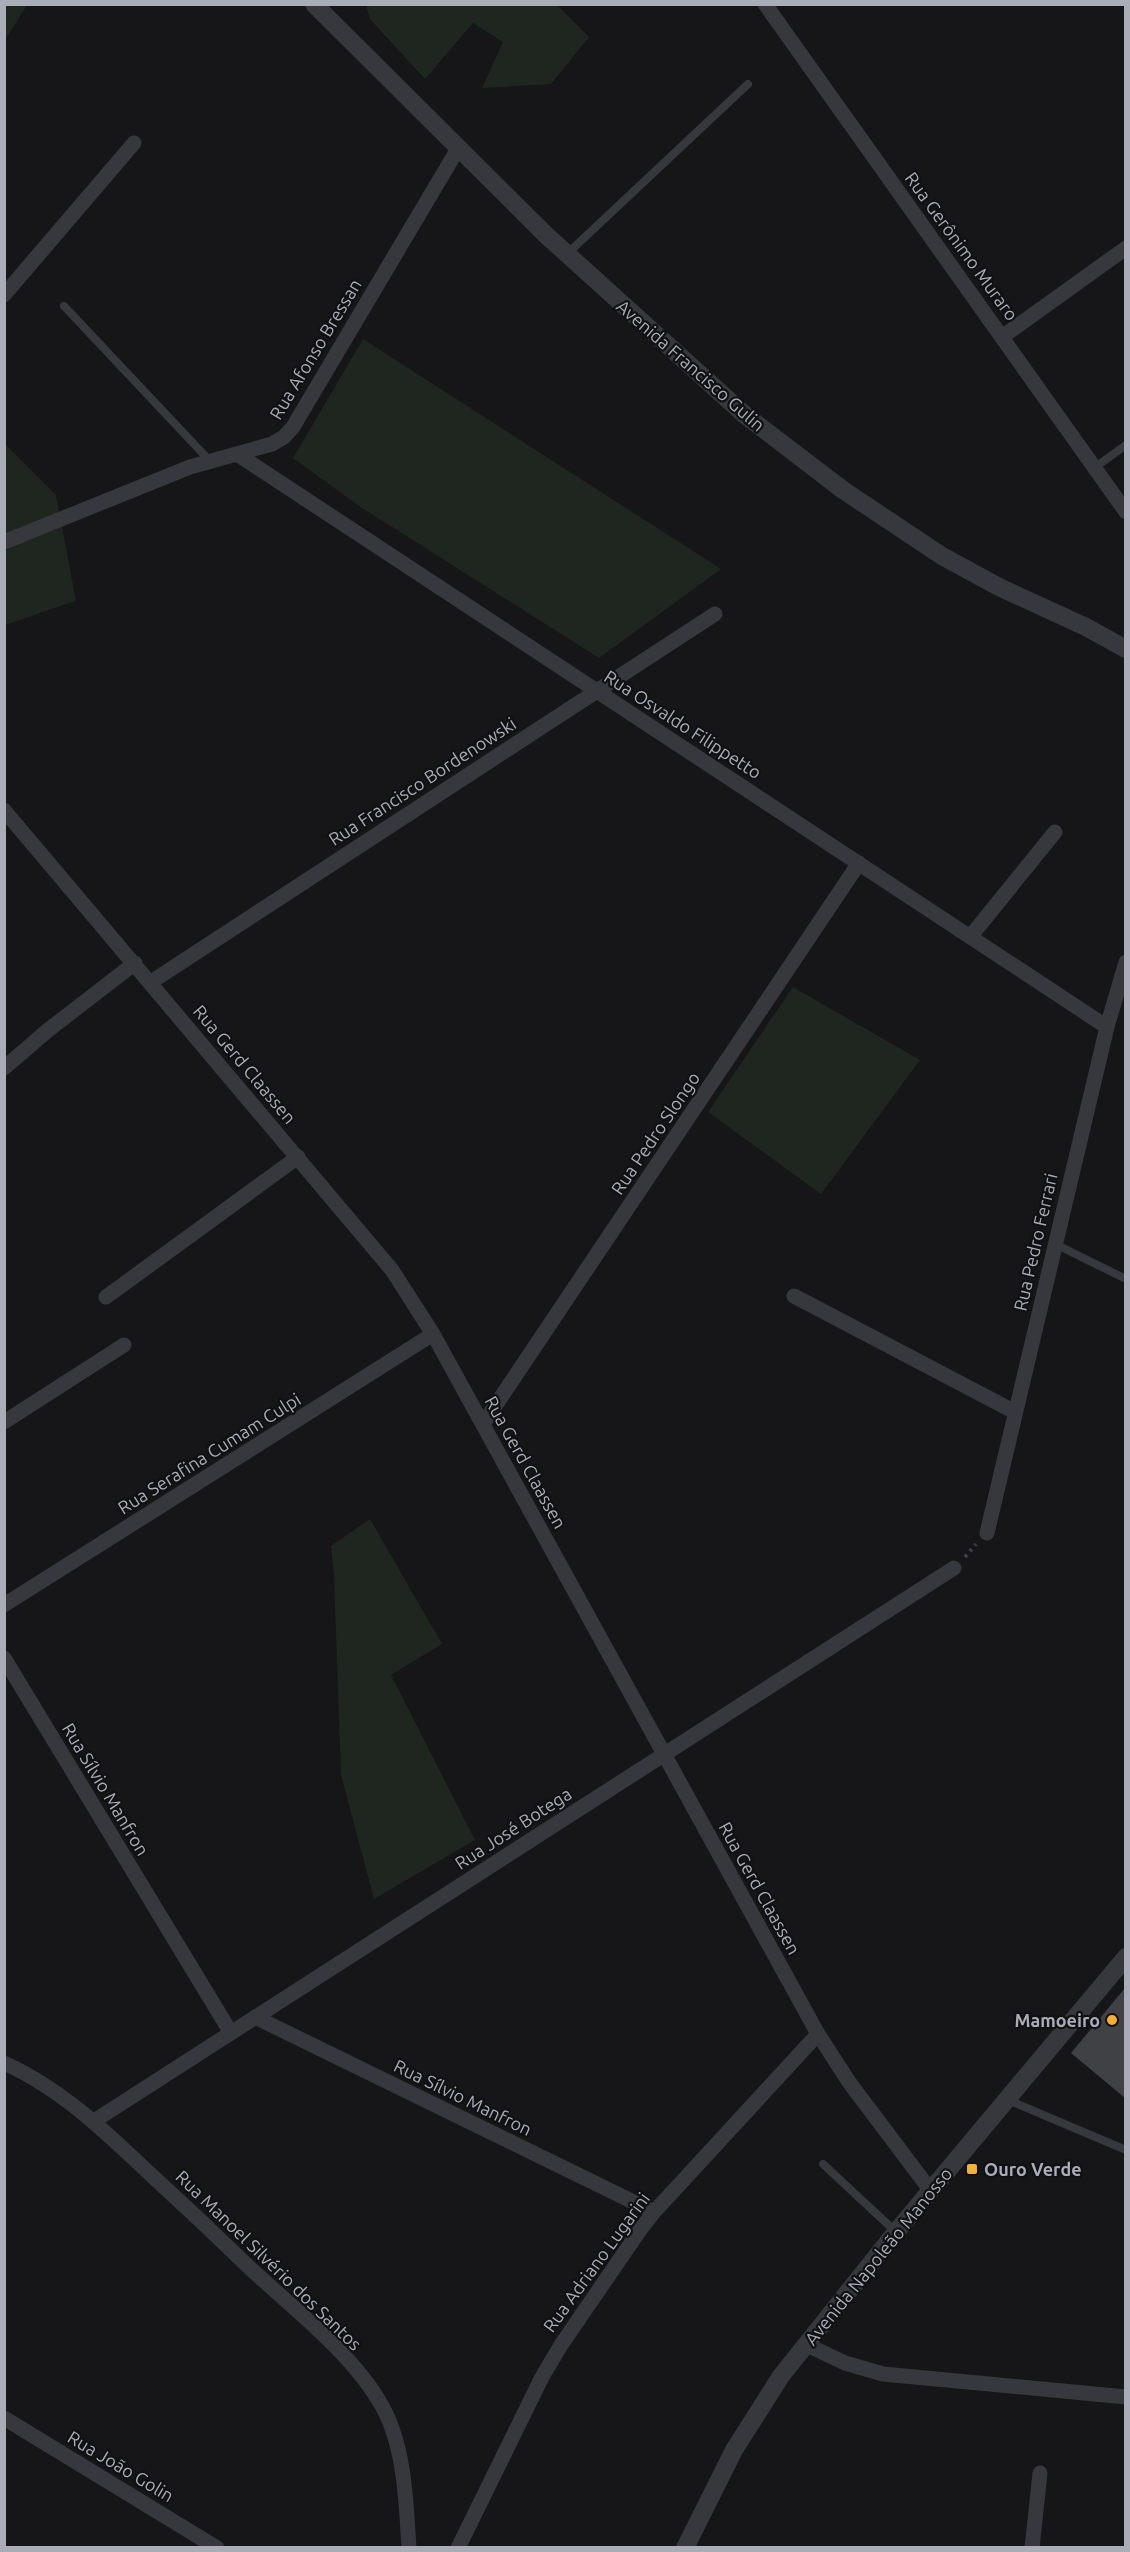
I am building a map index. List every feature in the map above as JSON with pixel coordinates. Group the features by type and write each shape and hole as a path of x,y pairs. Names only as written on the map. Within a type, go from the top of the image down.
{"street":[{"name":"Avenida Francisco Gulin","path":"314,4 567,255 745,415 843,490 906,533 970,572 1086,627 1125,649"},
{"name":"Rua Gerônimo Muraro","path":"765,4 1125,512"},
{"path":"4,295 134,143"},
{"name":"Rua Afonso Bressan","path":"4,542 209,460 272,444 284,437 293,427 459,147"},
{"path":"1002,337 1125,248"},
{"name":"Rua Osvaldo Filippetto","path":"237,453 1107,1026"},
{"name":"Rua Francisco Bordenowski","path":"151,982 715,614"},
{"name":"Rua Gerd Claassen","path":"4,810 392,1270 433,1334 818,2034 849,2082 931,2191"},
{"path":"970,936 1055,832"},
{"name":"Rua Pedro Slongo","path":"483,1424 859,863"},
{"name":"Rua Pedro Ferrari","path":"987,1533 1107,1026 1125,962"},
{"path":"4,1068 47,1031 135,963"},
{"path":"105,1297 298,1157"},
{"path":"794,1296 1015,1412"},
{"name":"Rua Serafina Cumam Culpi","path":"4,1605 433,1334"},
{"path":"4,1422 124,1345"},
{"name":"Rua José Botega","path":"93,2121 954,1568"},
{"name":"Rua Sílvio Manfron","path":"4,1658 231,2033"},
{"name":"Avenida Napoleão Manosso","path":"685,2547 740,2440 763,2402 805,2344 1125,1957"},
{"name":"Rua Sílvio Manfron","path":"255,2017 654,2212"},
{"name":"Rua Adriano Lugarini","path":"458,2547 542,2377 561,2345 654,2212 818,2034"},
{"name":"Rua Manoel Silvério dos Santos","path":"4,2063 23,2071 93,2121 318,2332 369,2385 383,2407 394,2435 401,2470 409,2547"},
{"path":"805,2344 845,2363 883,2374 1125,2397"},
{"name":"Rua João Golin","path":"4,2418 217,2547"},
{"path":"1032,2547 1040,2473"}],"lane":[{"path":"567,255 748,84"},
{"path":"64,306 209,460"},
{"path":"1094,468 1125,444"},
{"path":"1055,1244 1125,1279"},
{"path":"1007,2100 1125,2150"},
{"path":"823,2164 897,2232"}],"path":[{"path":"954,1568 987,1533"}],"shaded area":[{"path":"4,5 27,5 5,40"},
{"path":"366,5 557,5 589,37 551,84 482,88 503,42 473,23 425,79 370,19"},
{"path":"363,339 721,569 599,658 359,506 293,458"},
{"path":"4,443 56,495 76,601 5,625"},
{"path":"793,987 920,1060 821,1194 708,1112"},
{"path":"370,1519 442,1644 391,1675 475,1840 374,1899 341,1775 331,1546"}],"building":[{"name":"Mamoeiro","path":"1125,1988 1125,2098 1071,2053"}],"place":[{"name":"Mamoeiro","path":"1112,2020"},
{"name":"Ouro Verde","path":"972,2169"}]}
